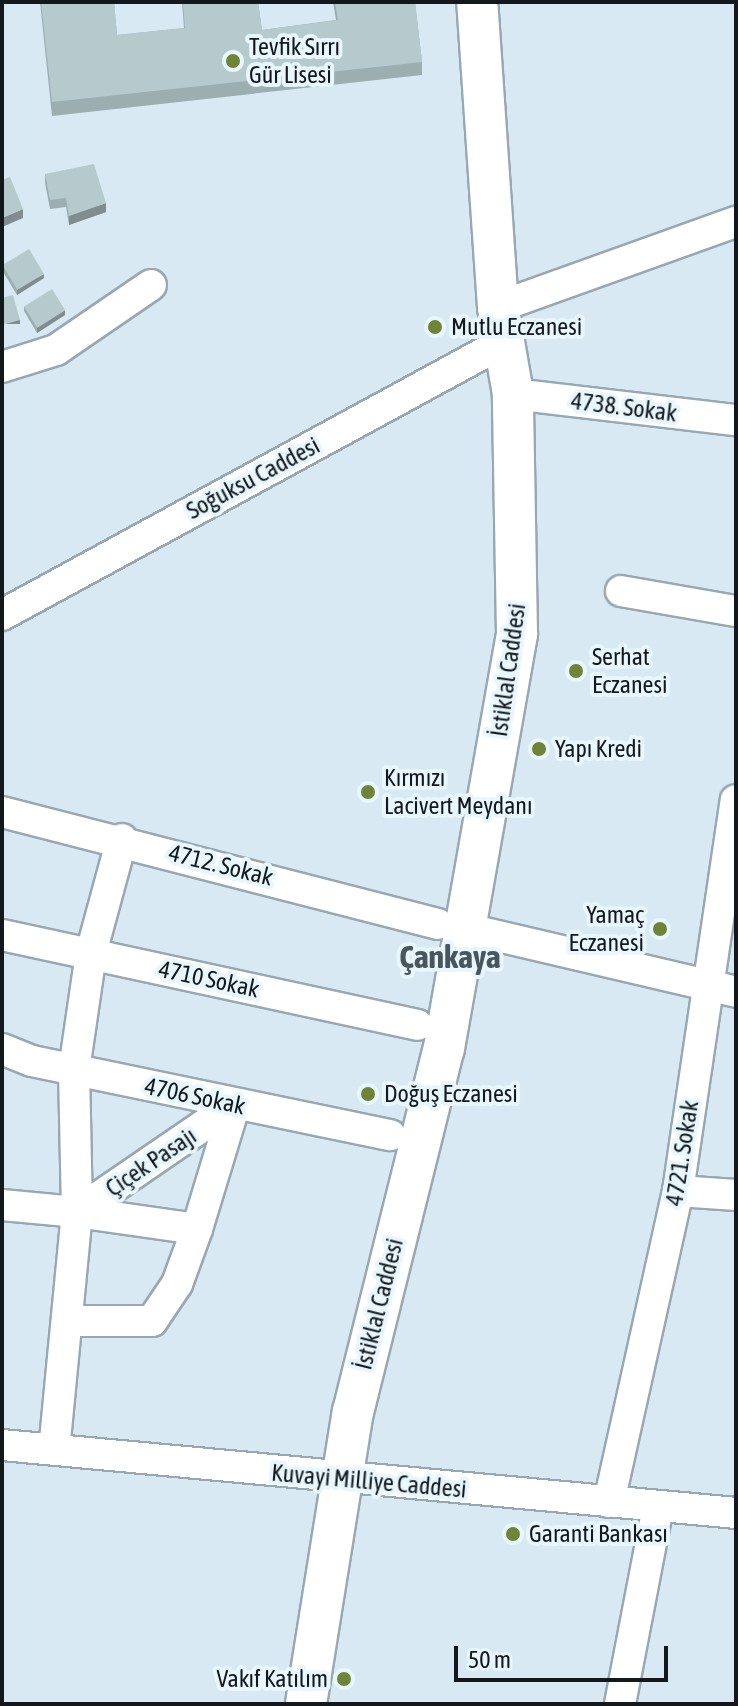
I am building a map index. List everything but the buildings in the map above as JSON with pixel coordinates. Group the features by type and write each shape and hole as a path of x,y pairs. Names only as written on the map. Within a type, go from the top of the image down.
{"main road":[{"name":"İstiklal Caddesi","path":"308,1703 341,1478 453,926 517,634 513,394 501,324 477,2"}],"street":[{"name":"Soğuksu Caddesi","path":"2,615 501,324 736,222"},
{"path":"2,367 56,350 151,285"},
{"name":"4738. Sokak","path":"513,394 736,420"},
{"path":"621,591 736,611"},
{"name":"4721. Sokak","path":"609,1502 678,1191 736,800"},
{"name":"4712. Sokak","path":"2,812 122,839 453,926 736,992"},
{"name":"Çiçek Pasajı","path":"122,839 91,953 74,1070 77,1212 67,1321 152,1321 177,1284 235,1104"},
{"name":"4710 Sokak","path":"2,935 417,1025"},
{"name":"4706 Sokak","path":"2,1049 74,1070 390,1135"},
{"name":"Çiçek Pasajı","path":"77,1212 235,1104"},
{"path":"678,1191 736,1195"},
{"name":"Çiçek Pasajı","path":"2,1205 197,1229"},
{"path":"54,1450 67,1321"},
{"name":"Kuvayi Milliye Caddesi","path":"2,1445 736,1513"},
{"path":"620,1704 658,1507"}],"place":[{"name":"Tevfik Sırrı Gür Lisesi","path":"233,61"},
{"name":"Mutlu Eczanesi","path":"435,327"},
{"name":"Serhat Eczanesi","path":"576,671"},
{"name":"Yapı Kredi","path":"539,749"},
{"name":"Kırmızı Lacivert Meydanı","path":"368,792"},
{"name":"Yamaç Eczanesi","path":"660,929"},
{"name":"Doğuş Eczanesi","path":"368,1094"},
{"name":"Garanti Bankası","path":"513,1534"},
{"name":"Vakıf Katılım","path":"344,1679"}],"district":[{"name":"Çankaya","path":"450,957"}]}
